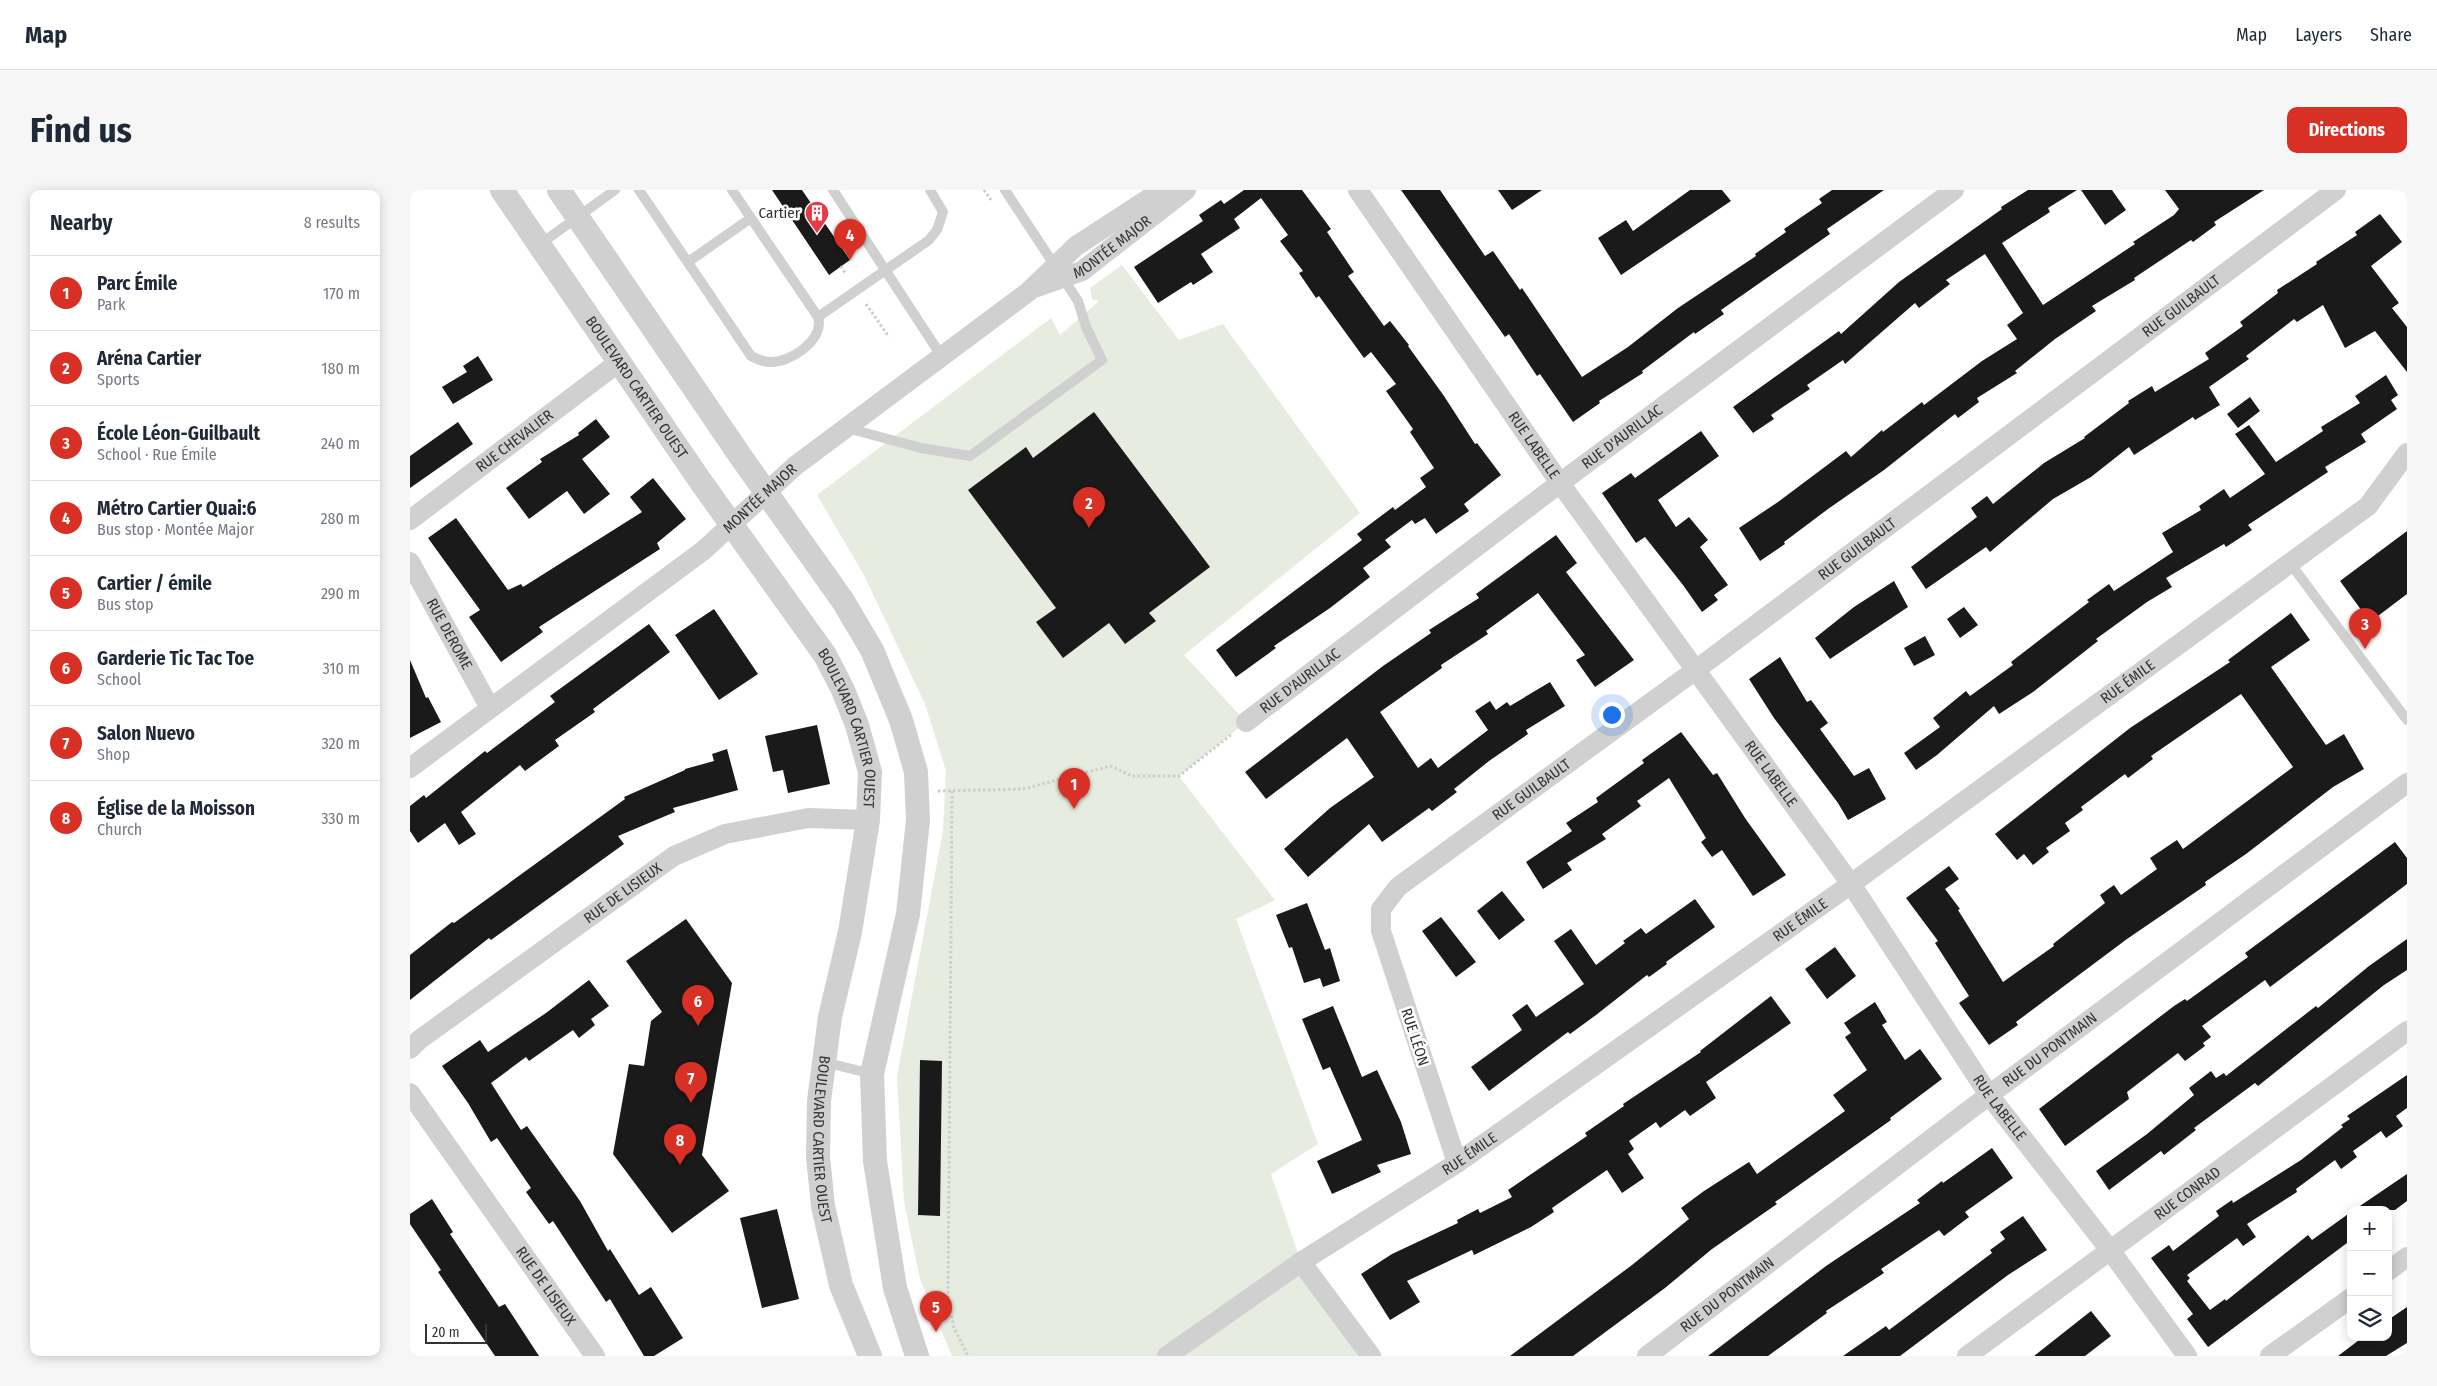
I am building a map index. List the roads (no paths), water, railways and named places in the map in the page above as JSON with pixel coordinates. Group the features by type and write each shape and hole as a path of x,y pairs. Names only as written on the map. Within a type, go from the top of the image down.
{"street":[{"name":"BOULEVARD CARTIER OUEST","path":"502,190 731,524 825,655 843,690 857,725 870,772 868,820 850,932 830,1017 819,1101 818,1157 823,1206 841,1285 870,1356"},
{"path":"559,190 843,601 872,650 900,720 916,772 918,820 908,914 872,1074 875,1161 895,1288 917,1356"},
{"name":"MONTÉE MAJOR","path":"1059,272 1076,246 1162,190"},
{"name":"MONTÉE MAJOR","path":"410,768 704,550 795,466 1030,289 1059,272 1086,268 1186,190"},
{"name":"RUE LABELLE","path":"1358,190 1560,483 1697,669 1851,884 1988,1095 2110,1250 2187,1356"},
{"name":"RUE D'AURILLAC","path":"1246,722 1560,483 1954,190"},
{"name":"RUE GUILBAULT","path":"1381,909 1398,887 1697,669 2336,190"},
{"name":"RUE CHEVALIER","path":"410,520 619,362"},
{"name":"RUE ÉMILE","path":"1167,1356 1301,1262 1457,1163 1851,884 2368,506 2407,453"},
{"name":"RUE DEROME","path":"410,562 490,708"},
{"name":"RUE DU PONTMAIN","path":"1647,1356 1988,1095 2407,783"},
{"name":"RUE DE LISIEUX","path":"410,1049 419,1040 674,856 725,834 808,818 868,820"},
{"name":"RUE LÉON","path":"1381,909 1380,932 1457,1163"},
{"name":"RUE CONRAD","path":"1967,1356 2407,1031"},
{"name":"RUE DE LISIEUX","path":"410,1093 595,1356"},
{"path":"2392,1268 2407,1257"},
{"path":"1301,1262 1371,1356"},
{"path":"2270,1356 2347,1301"}],"lane":[{"path":"539,245 615,190"},
{"path":"639,190 752,356 770,362 779,361 800,351 815,336 819,330 818,317 732,190"},
{"path":"833,190 942,357"},
{"path":"818,317 924,243 937,230 943,212 930,190"},
{"path":"847,428 921,448 970,456 1102,360 1086,327 1078,302 1005,190"},
{"path":"688,262 751,218"},
{"path":"2290,563 2407,720"},
{"path":"824,1062 872,1074"}],"place":[{"name":"Cartier","path":"817,234"},
{"name":"Métro Cartier Quai:6","path":"850,260"},
{"name":"Aréna Cartier","path":"1089,528"},
{"name":"École Léon-Guilbault","path":"2365,649"},
{"name":"Parc Émile","path":"1074,809"},
{"name":"Garderie Tic Tac Toe","path":"698,1026"},
{"name":"Salon Nuevo","path":"691,1103"},
{"name":"Église de la Moisson","path":"680,1165"},
{"name":"Cartier / émile","path":"936,1332"}]}
